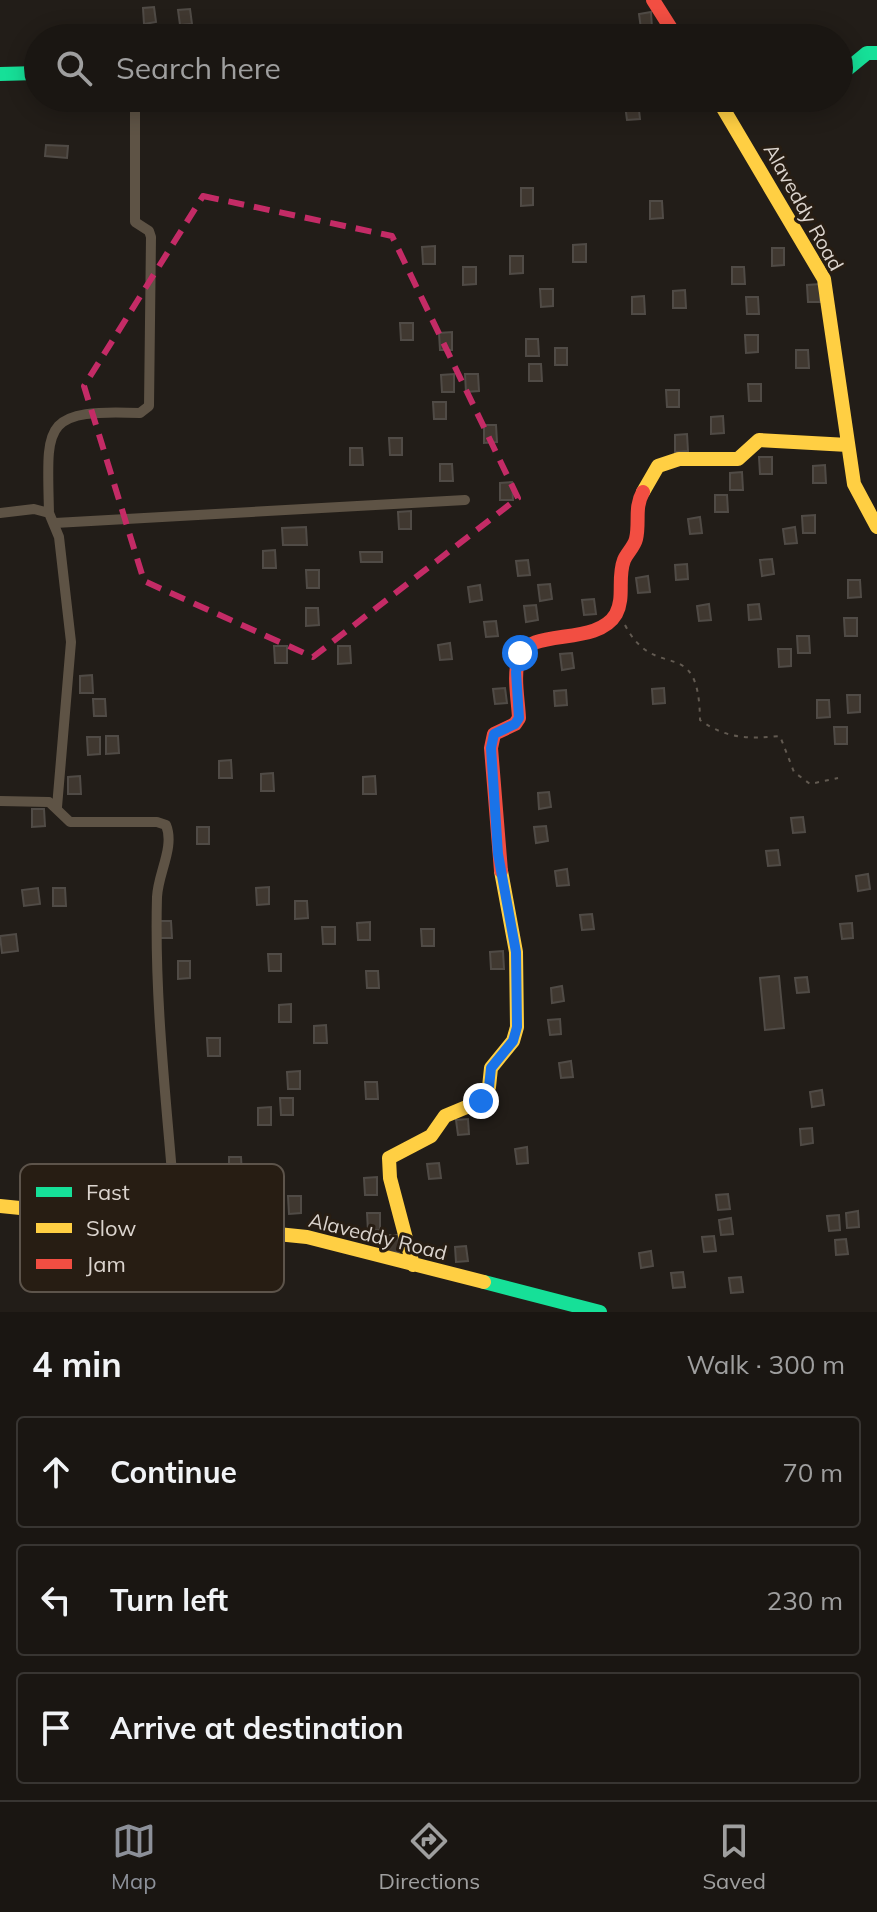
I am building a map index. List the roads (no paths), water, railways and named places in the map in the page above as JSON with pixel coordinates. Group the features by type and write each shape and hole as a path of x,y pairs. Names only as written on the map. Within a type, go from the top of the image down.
{"street":[{"path":"653,0 668,24"},
{"path":"853,64 867,53 877,53"},
{"path":"0,74 24,73"},
{"path":"135,112 135,222 149,231 151,237 149,406 140,413 92,411 61,423 51,432 48,448 52,518 71,642 57,807 62,817 70,822 157,822 166,825 170,835 157,893 158,975 172,1164"},
{"name":"Alaveddy Road","path":"725,112 824,279 854,484 872,523 877,527"},
{"path":"413,1265 390,1178 389,1158 431,1136 445,1116 481,1101 489,1087 491,1068 513,1041 517,1027 516,952 494,811 496,791 491,748 494,734 515,724 519,718 516,672 520,653 532,643 595,632 614,618 623,562 636,540 637,503 658,466 679,459 738,459 752,443 759,440 848,445"},
{"path":"0,513 34,509 52,518 465,500"},
{"path":"0,801 49,802 57,807"},
{"name":"Alaveddy Road","path":"0,1206 20,1208"},
{"name":"Alaveddy Road","path":"284,1234 307,1237 600,1312"}]}
